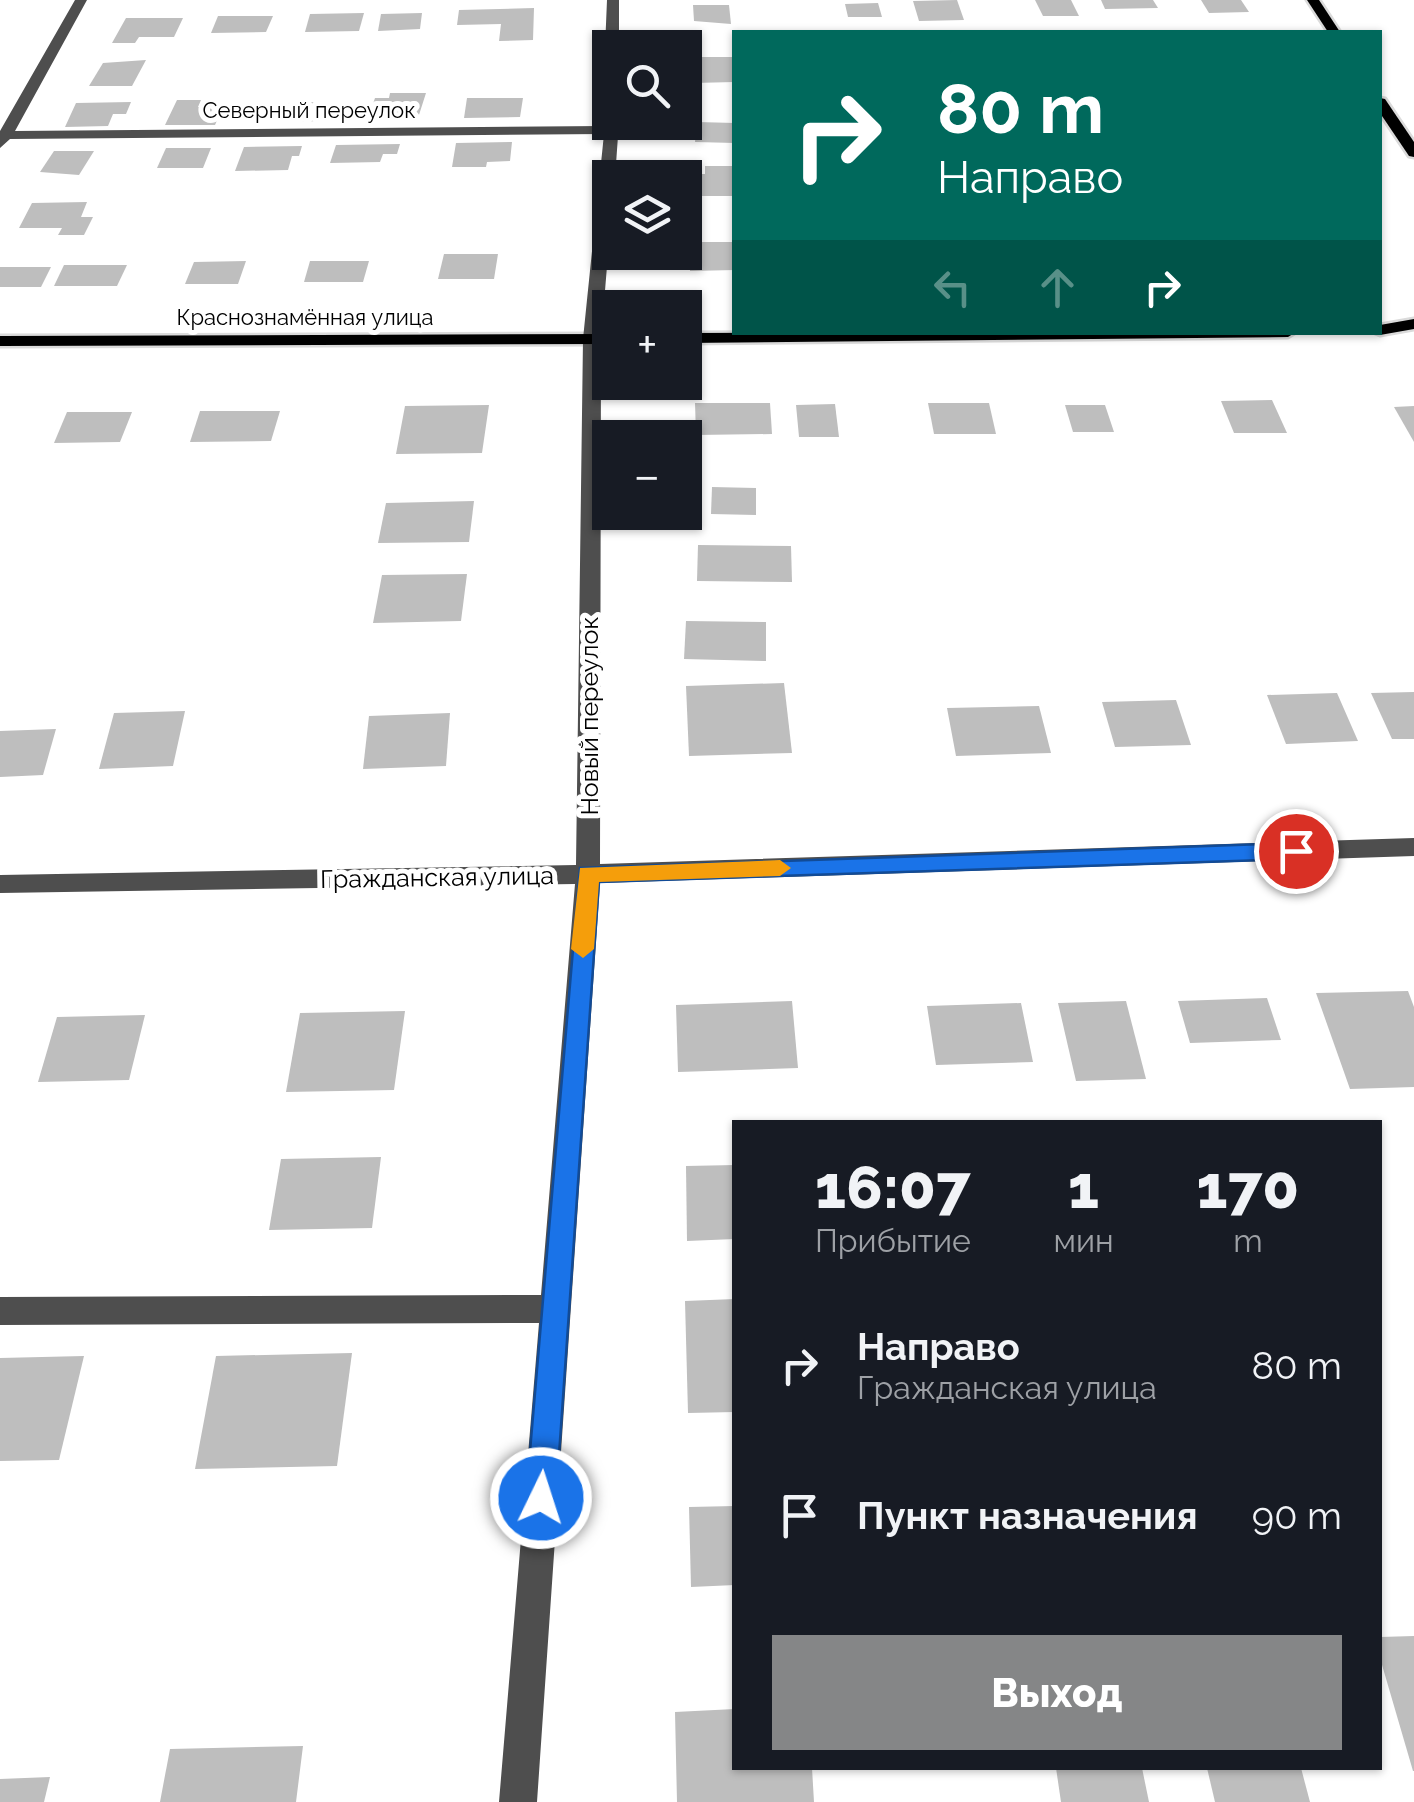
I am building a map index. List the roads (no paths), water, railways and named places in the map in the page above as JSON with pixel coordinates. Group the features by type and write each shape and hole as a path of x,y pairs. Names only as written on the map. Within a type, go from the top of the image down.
{"main road":[{"path":"1313,0 1333,30"},
{"path":"1382,105 1414,153"},
{"path":"1382,330 1414,324"},
{"path":"702,338 972,335"},
{"name":"Краснознамённая улица","path":"0,340 592,339"}],"street":[{"path":"3,140 81,0"},
{"path":"612,30 613,0"},
{"name":"Северный переулок","path":"3,140 592,126"},
{"name":"Новый переулок","path":"604,290 611,140"},
{"name":"Новый переулок","path":"518,1802 588,874 600,400"},
{"name":"Гражданская улица","path":"0,884 588,874 1414,847"},
{"path":"0,1311 556,1309"}]}
